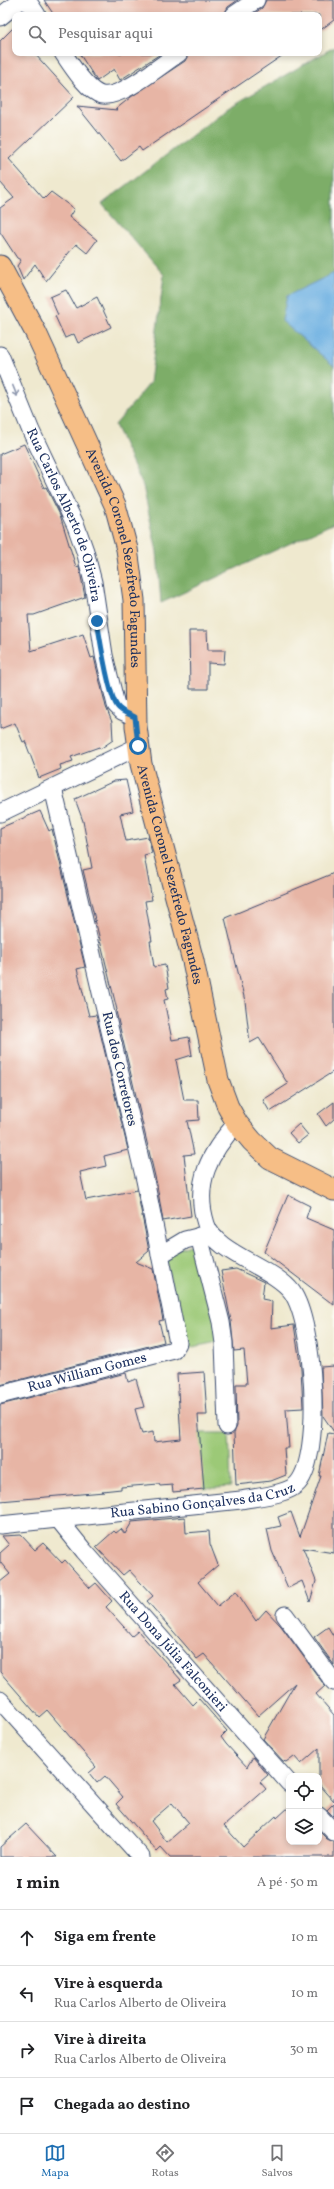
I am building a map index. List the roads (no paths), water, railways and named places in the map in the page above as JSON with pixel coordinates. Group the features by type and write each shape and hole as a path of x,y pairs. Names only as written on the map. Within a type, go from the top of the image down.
{"main road":[{"name":"Avenida Coronel Sezefredo Fagundes","path":"0,266 36,333 115,504 127,549 134,600 135,717 138,746 193,961 218,1080 228,1106 237,1123 252,1141 270,1158 334,1190"}],"street":[{"path":"0,17 21,0"},
{"path":"27,0 35,12"},
{"path":"238,12 256,0"},
{"path":"65,56 78,74 91,88 101,95 112,96 124,90 175,56"},
{"name":"Rua Carlos Alberto de Oliveira","path":"0,355 31,431 76,526 85,551 93,582 104,655 116,705 122,711 135,717"},
{"path":"0,813 138,746"},
{"name":"Rua dos Corretores","path":"53,788 145,1180 178,1343 174,1350"},
{"path":"227,1426 224,1343 204,1235 204,1178 213,1153 237,1123"},
{"path":"160,1255 174,1245 204,1235"},
{"name":"Rua Sabino Gonçalves da Cruz","path":"0,1525 59,1520 272,1494 291,1488 303,1475 308,1464 313,1410 308,1342 298,1302 285,1284 204,1235"},
{"name":"Rua William Gomes","path":"0,1395 174,1350"},
{"name":"Rua Dona Júlia Falconieri","path":"59,1520 84,1551 286,1780"},
{"path":"285,1615 334,1682"},
{"path":"0,1700 141,1857"},
{"path":"322,1819 334,1832"}],"water":[{"path":"334,273 334,366 282,321 287,296"}]}
